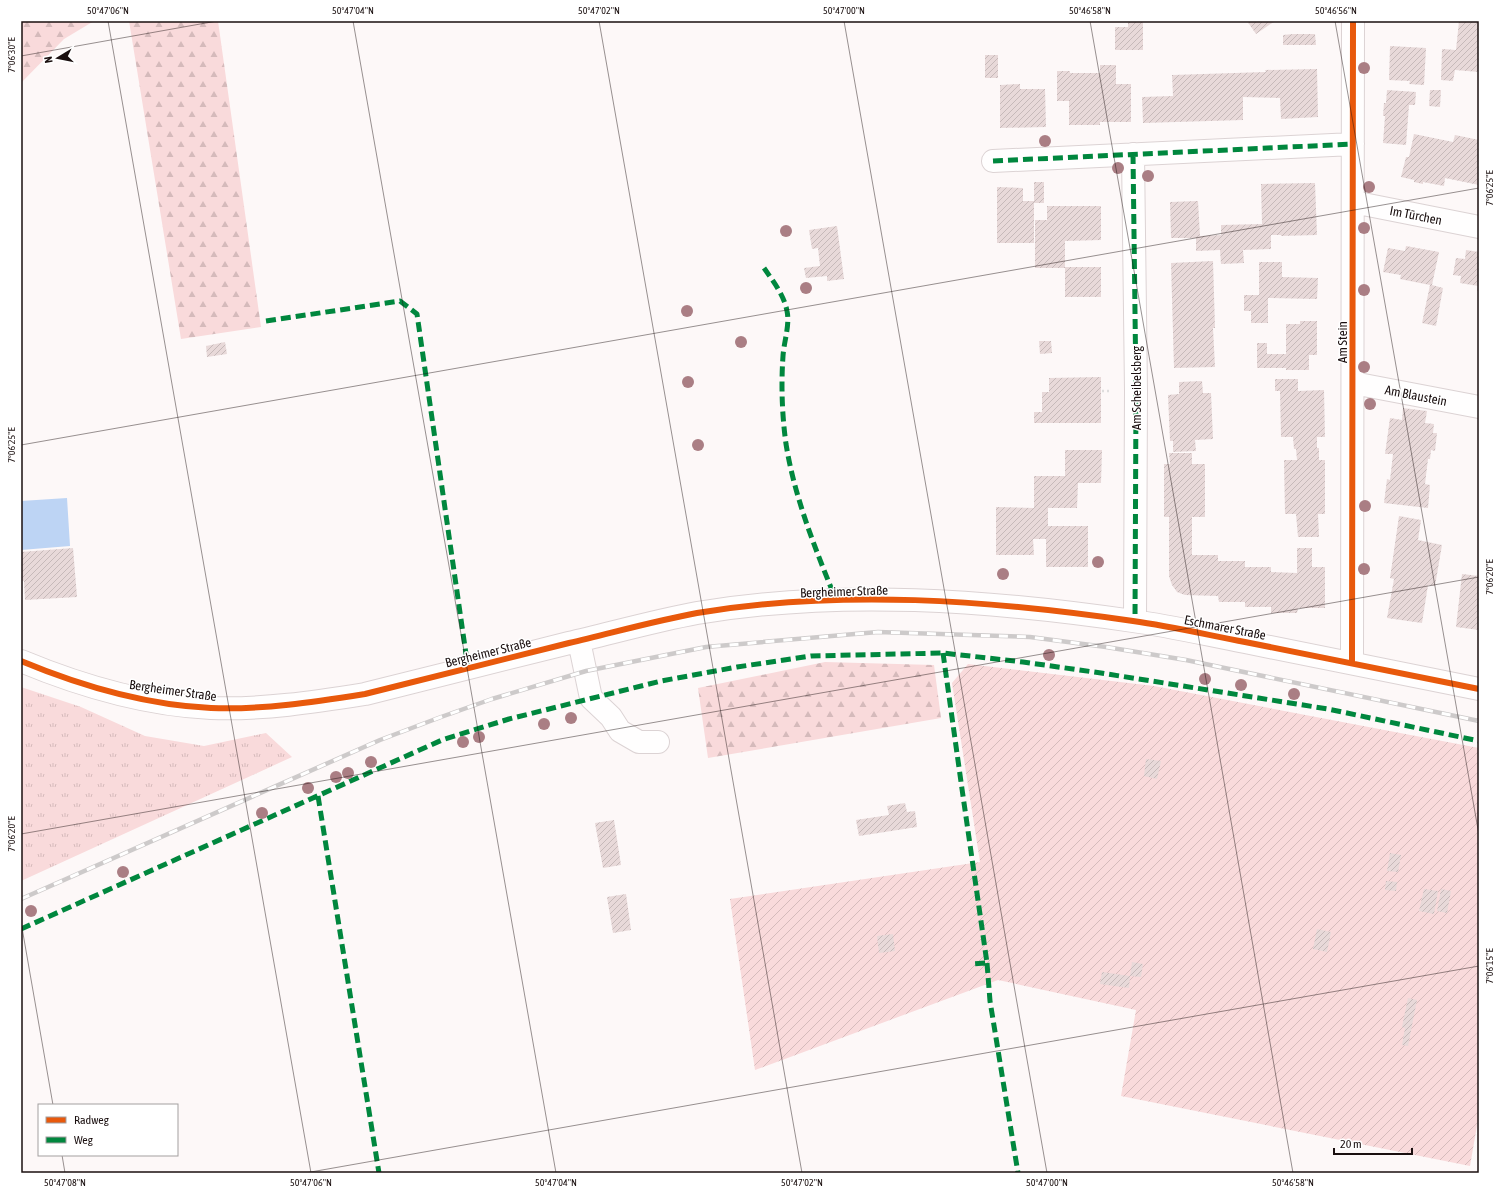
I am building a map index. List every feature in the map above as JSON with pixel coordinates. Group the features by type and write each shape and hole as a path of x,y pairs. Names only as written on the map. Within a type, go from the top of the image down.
{"street":[{"name":"Am Stein","path":"1352,662 1353,21"},
{"path":"993,161 1353,144"},
{"name":"Am Scheibelsberg","path":"1133,154 1136,391 1136,621"},
{"name":"Im Türchen","path":"1353,202 1479,227"},
{"name":"Am Blaustein","path":"1352,383 1479,408"},
{"name":"Bergheimer Straße","path":"21,661 49,673 104,690 155,701 211,708 258,707 325,701 365,694 642,625 698,613 836,600 965,602"},
{"name":"Eschmarer Straße","path":"965,602 1030,608 1136,621 1352,662 1479,689"},
{"path":"579,641 591,698 611,716 620,731 639,742 658,742"}],"green space":[{"path":"21,21 94,21 64,39 21,83"},
{"path":"129,21 218,21 261,327 181,339"},
{"path":"825,662 934,665 941,718 708,758 698,688"},
{"path":"968,664 1154,686 1479,748 1479,1114 1470,1166 1121,1096 1136,1010 998,980 755,1070 730,899 980,862 952,683"},
{"path":"21,687 81,707 145,736 204,746 266,733 292,757 21,881"}],"water":[{"path":"67,498 70,546 21,550 21,501"}],"building":[{"path":"1128,21 1143,21 1143,50 1115,50 1115,27 1128,27"},
{"path":"1247,21 1275,21 1256,34"},
{"path":"1459,21 1479,21 1479,72 1455,70 1453,81 1441,80 1442,49 1456,50"},
{"path":"1315,34 1316,45 1283,45 1283,35"},
{"path":"1390,46 1426,48 1424,85 1409,84 1410,81 1389,80"},
{"path":"985,55 998,55 998,78 985,78"},
{"path":"1100,65 1116,65 1116,84 1131,84 1131,122 1100,122 1100,125 1069,125 1069,101 1057,101 1057,71 1070,71 1070,73 1100,73"},
{"path":"1317,69 1318,117 1281,119 1280,98 1243,97 1243,120 1143,123 1142,97 1173,96 1172,75"},
{"path":"1020,84 1020,89 1045,89 1046,127 1000,128 1000,85"},
{"path":"1387,90 1416,92 1415,105 1409,105 1406,145 1383,143 1385,116 1383,116"},
{"path":"1430,90 1441,90 1440,107 1429,106"},
{"path":"1414,134 1453,142 1455,135 1479,140 1479,185 1445,178 1444,186 1423,182 1423,184 1401,177 1406,157 1409,157"},
{"path":"1034,182 1044,182 1044,203 1034,203 1034,243 997,243 997,187 1023,188 1023,201 1034,201"},
{"path":"1315,183 1317,235 1271,235 1271,249 1243,250 1244,263 1221,264 1220,250 1196,251 1196,238 1171,238 1170,202 1198,201 1200,236 1221,235 1221,225 1262,224 1261,184"},
{"path":"1047,206 1101,206 1101,240 1065,241 1065,267 1101,267 1101,297 1065,297 1065,268 1035,268 1035,220 1047,220"},
{"path":"837,226 844,279 827,281 827,276 806,278 804,268 820,266 818,248 812,249 809,230"},
{"path":"1406,246 1439,252 1432,285 1443,288 1436,326 1422,323 1430,285 1400,279 1401,275 1383,272 1388,248 1405,251"},
{"path":"1466,250 1479,252 1479,291 1477,291 1478,286 1460,283 1461,276 1453,275 1456,258 1465,259"},
{"path":"1213,261 1215,328 1213,328 1215,367 1174,368 1171,263"},
{"path":"1259,262 1282,262 1282,277 1318,278 1317,299 1268,298 1268,323 1251,323 1251,311 1244,311 1244,295 1259,295"},
{"path":"1300,321 1317,321 1317,355 1309,355 1309,370 1257,368 1257,343 1267,343 1267,354 1286,354 1286,324 1300,324"},
{"path":"1039,341 1051,341 1052,353 1040,354"},
{"path":"225,342 227,354 207,357 206,346"},
{"path":"1101,377 1101,423 1034,423 1034,412 1042,412 1042,392 1049,392 1049,378"},
{"path":"1275,379 1298,379 1298,391 1324,390 1325,437 1317,437 1319,460 1325,460 1325,514 1318,514 1319,537 1298,537 1296,514 1285,514 1284,460 1297,460 1293,437 1281,437 1280,391 1275,391"},
{"path":"1202,381 1203,393 1211,393 1213,439 1195,440 1196,451 1173,452 1173,441 1170,441 1168,395 1179,394 1179,382"},
{"path":"1403,408 1427,411 1425,423 1434,424 1433,433 1437,433 1435,451 1431,450 1430,459 1428,459 1425,484 1430,485 1428,508 1384,503 1387,479 1390,480 1393,454 1385,454 1390,418 1402,420"},
{"path":"1065,450 1102,450 1101,483 1078,483 1077,508 1048,508 1048,526 1088,526 1088,567 1046,567 1046,539 1033,539 1034,555 996,555 996,507 1034,508 1034,476 1065,476"},
{"path":"1169,453 1192,453 1192,464 1205,464 1205,517 1192,517 1192,555 1218,555 1218,561 1245,561 1245,567 1271,567 1271,572 1297,573 1297,548 1312,548 1312,567 1325,567 1325,608 1298,608 1297,613 1271,613 1271,607 1245,607 1245,602 1219,602 1218,596 1185,595 1177,592 1172,585 1169,576 1169,517 1164,517 1164,464 1170,464"},
{"path":"1399,516 1421,520 1418,540 1442,545 1435,586 1428,585 1422,623 1387,618 1394,579 1390,578"},
{"path":"73,548 77,597 25,600 24,581 21,581 21,552"},
{"path":"1462,574 1479,576 1479,630 1456,627"},
{"path":"1146,759 1161,761 1157,779 1144,776"},
{"path":"905,803 907,812 915,811 917,827 859,836 856,820 889,815 887,806"},
{"path":"614,820 621,865 603,868 595,823"},
{"path":"1390,853 1401,855 1398,872 1387,871"},
{"path":"1386,881 1397,882 1396,891 1385,890"},
{"path":"1424,889 1438,891 1434,914 1419,911"},
{"path":"1441,889 1451,891 1447,913 1437,911"},
{"path":"626,894 631,930 613,933 607,897"},
{"path":"1317,929 1331,932 1327,952 1313,949"},
{"path":"893,934 895,951 879,953 877,936"},
{"path":"1132,962 1143,964 1141,977 1130,976"},
{"path":"1102,972 1130,976 1129,988 1100,984"},
{"path":"1408,998 1417,1000 1408,1046 1402,1045 1405,1028 1402,1027"}],"railway":[{"path":"21,899 380,740 441,717 492,699 586,671 706,647 878,632 1030,637 1186,660 1479,721"}],"marked path":[{"path":"993,161 1353,144"},
{"path":"1133,154 1136,391 1135,621"},
{"path":"764,268 781,294 786,305 788,316 783,356 782,389 786,444 790,464 806,523 836,600"},
{"path":"266,321 400,301 417,314 468,668"},
{"path":"943,653 987,963 971,964"},
{"path":"21,929 442,740 509,719 661,681 737,667 811,656 943,653 1023,662 1328,709 1479,741"},
{"path":"318,796 379,1173"},
{"path":"987,963 990,1001 1018,1173"}],"cycle path":[{"path":"1352,662 1353,21"},
{"path":"21,661 90,686 114,693 162,703 211,708 269,707 365,694 633,627 697,613 806,601 860,599 915,600 1024,608 1147,623 1479,689"}]}
